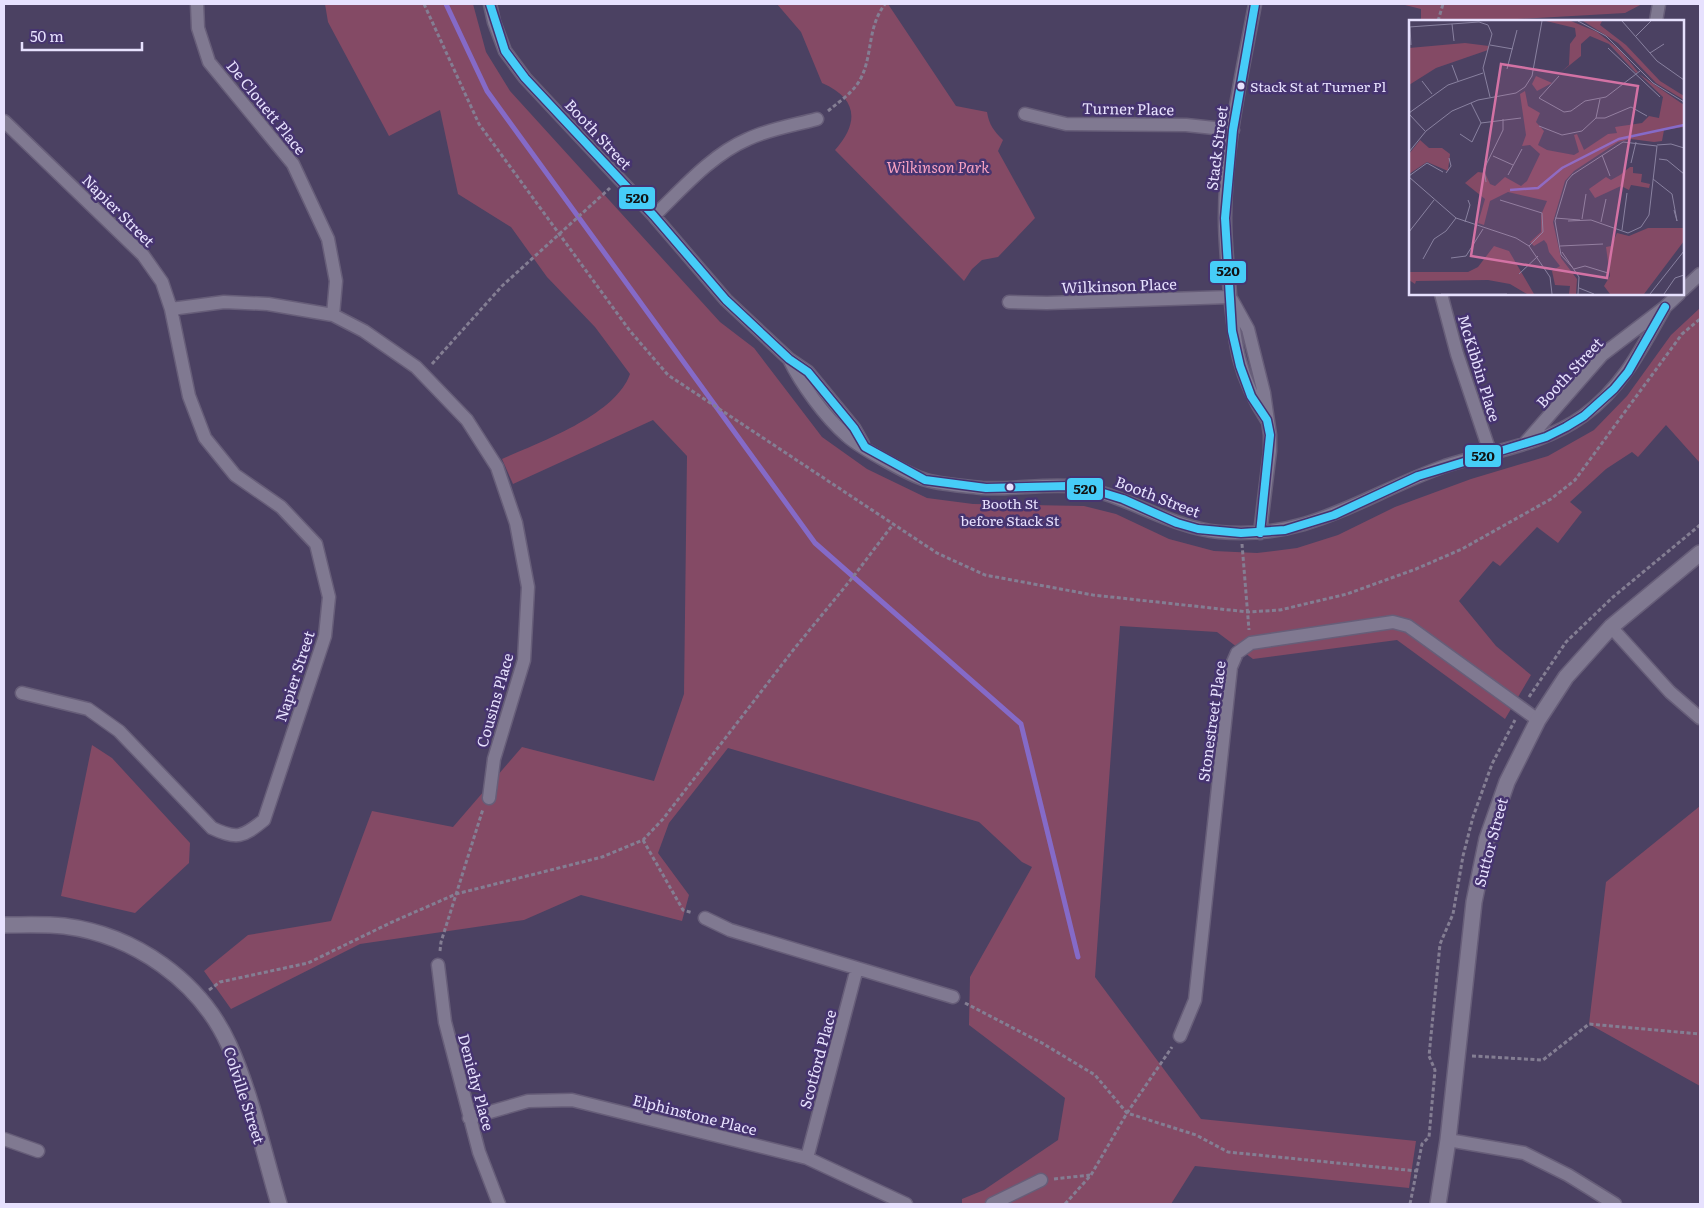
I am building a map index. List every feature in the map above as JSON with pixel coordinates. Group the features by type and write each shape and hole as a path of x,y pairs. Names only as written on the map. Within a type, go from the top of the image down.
{"street":[{"name":"De Clouett Place","path":"198,4 198,28 209,62 293,164 328,239 336,281 333,315"},
{"name":"Booth Street","path":"490,4 494,22 505,51 525,78 654,216 726,300 789,359 806,388 847,436 925,480 986,488 1068,486 1087,489 1123,499 1177,523 1198,529 1260,533 1310,524 1418,476 1490,452 1524,444 1566,427 1584,416 1614,389 1628,372 1665,308 1676,295"},
{"name":"Stack Street","path":"1255,4 1233,130 1225,218 1232,331 1240,366 1251,396 1267,420 1270,451 1260,533"},
{"path":"1656,20 1659,4"},
{"name":"Turner Place","path":"1024,114 1066,124 1186,125 1233,130"},
{"path":"654,216 708,164 728,150 748,139 818,119"},
{"name":"Napier Street","path":"4,121 143,255 162,282 171,309 189,396 205,438 235,475 281,507 316,544 329,597 325,636 264,820 246,834 229,836 212,828 120,731 88,709 22,693"},
{"name":"Booth Street","path":"1684,288 1700,274"},
{"name":"McKibbin Place","path":"1441,295 1457,354 1490,452"},
{"name":"Wilkinson Place","path":"1009,302 1047,303 1230,297"},
{"name":"Cousins Place","path":"171,309 224,302 268,304 333,315 364,331 423,374 467,420 497,467 516,523 528,587 524,660 494,759 489,798"},
{"name":"Booth Street","path":"1524,444 1602,355 1665,308"},
{"name":"Suttor Street","path":"1438,1204 1448,1140 1474,902 1487,839 1507,782 1538,720 1566,677 1611,627 1700,553"},
{"path":"1251,643 1393,622 1408,626 1538,720"},
{"path":"1611,627 1670,692 1700,718"},
{"name":"Stonestreet Place","path":"1180,1036 1195,1000 1231,667 1237,653 1251,643"},
{"path":"705,918 730,930 953,997"},
{"name":"Colville Street","path":"4,925 65,926 116,939 143,952 169,969 198,997 213,1015 229,1046 279,1204"},
{"name":"Deniehy Place","path":"438,965 445,1022 469,1118 479,1152 499,1204"},
{"name":"Scotford Place","path":"807,1158 857,968"},
{"name":"Elphinstone Place","path":"469,1118 528,1101 572,1100 807,1158 906,1204"},
{"path":"4,1139 38,1151"},
{"path":"1448,1140 1524,1153 1568,1175 1615,1204"},
{"path":"992,1204 1041,1180"}],"path":[{"path":"424,4 480,124 630,331 668,375 937,553 984,576 1093,595 1248,612 1280,610 1347,594 1416,569 1462,549 1551,499 1575,480 1682,334 1700,320"},
{"path":"818,119 853,90 862,76 871,30 878,13 885,4"},
{"path":"1438,20 1443,4"},
{"path":"423,374 502,286 620,180"},
{"path":"198,997 220,982 308,963 390,923 456,894 602,857 642,840 663,819 894,523"},
{"path":"1241,533 1251,643"},
{"path":"438,965 441,942 479,816 489,798"},
{"path":"642,840 683,910 705,918"},
{"path":"953,997 1042,1043 1095,1075 1127,1113 1196,1135 1228,1152 1417,1170"},
{"path":"1456,1055 1543,1060 1589,1024 1700,1034"},
{"path":"1065,1204 1091,1175 1127,1113 1180,1036"},
{"path":"1041,1180 1091,1175"}],"green space":[{"path":"325,4 473,4 486,52 510,91 720,322 754,348 822,437 867,469 927,498 973,504 1084,506 1116,514 1169,539 1214,551 1257,553 1297,548 1338,535 1395,507 1471,479 1548,456 1594,430 1627,396 1671,335 1700,308 1700,463 1666,425 1638,457 1632,452 1606,469 1570,502 1582,512 1558,543 1537,527 1500,566 1493,561 1459,601 1496,646 1531,675 1505,719 1397,640 1253,659 1217,632 1120,626 1095,977 1201,1119 1416,1141 1409,1188 1195,1166 1171,1204 962,1204 962,1199 984,1190 1058,1140 1065,1098 969,1025 970,977 1032,867 1022,862 979,822 728,748 669,823 658,853 689,895 682,921 581,895 524,920 360,944 231,1009 204,971 248,935 331,921 372,811 453,827 522,747 654,781 684,694 687,456 653,420 513,484 502,459 575,426 609,402 622,389 630,374 595,327 547,277 511,227 458,194 440,110 389,136 328,22"},
{"name":"Wilkinson Park","path":"777,4 888,4 956,106 987,112 992,128 1003,140 998,151 1035,218 998,257 982,260 972,269 964,281 835,150 843,140 851,120 848,103 834,89 822,83 801,32"},
{"path":"1401,4 1642,4 1625,13 1501,20 1421,20 1421,9"},
{"path":"92,745 112,758 190,843 189,863 135,913 61,896"},
{"path":"1700,806 1700,1086 1589,1024 1606,882"}],"waterway":[{"path":"446,4 487,91 815,543 1021,724 1078,957"}],"transit line":[{"name":"520","path":"490,4 505,51 525,78 654,216 726,300 789,359 808,372 854,428 865,447 925,480 986,488 1068,486 1097,491 1123,499 1177,523 1198,529 1241,533 1285,530 1334,515 1418,476 1546,437 1566,427 1584,416 1614,389 1628,372 1665,307"},
{"name":"520","path":"1255,4 1233,130 1225,218 1232,331 1240,366 1251,396 1267,420 1270,435 1260,533"}],"place":[{"name":"Stack St at Turner Pl","path":"1241,86"},
{"name":"Booth St before Stack St","path":"1010,487"}]}
